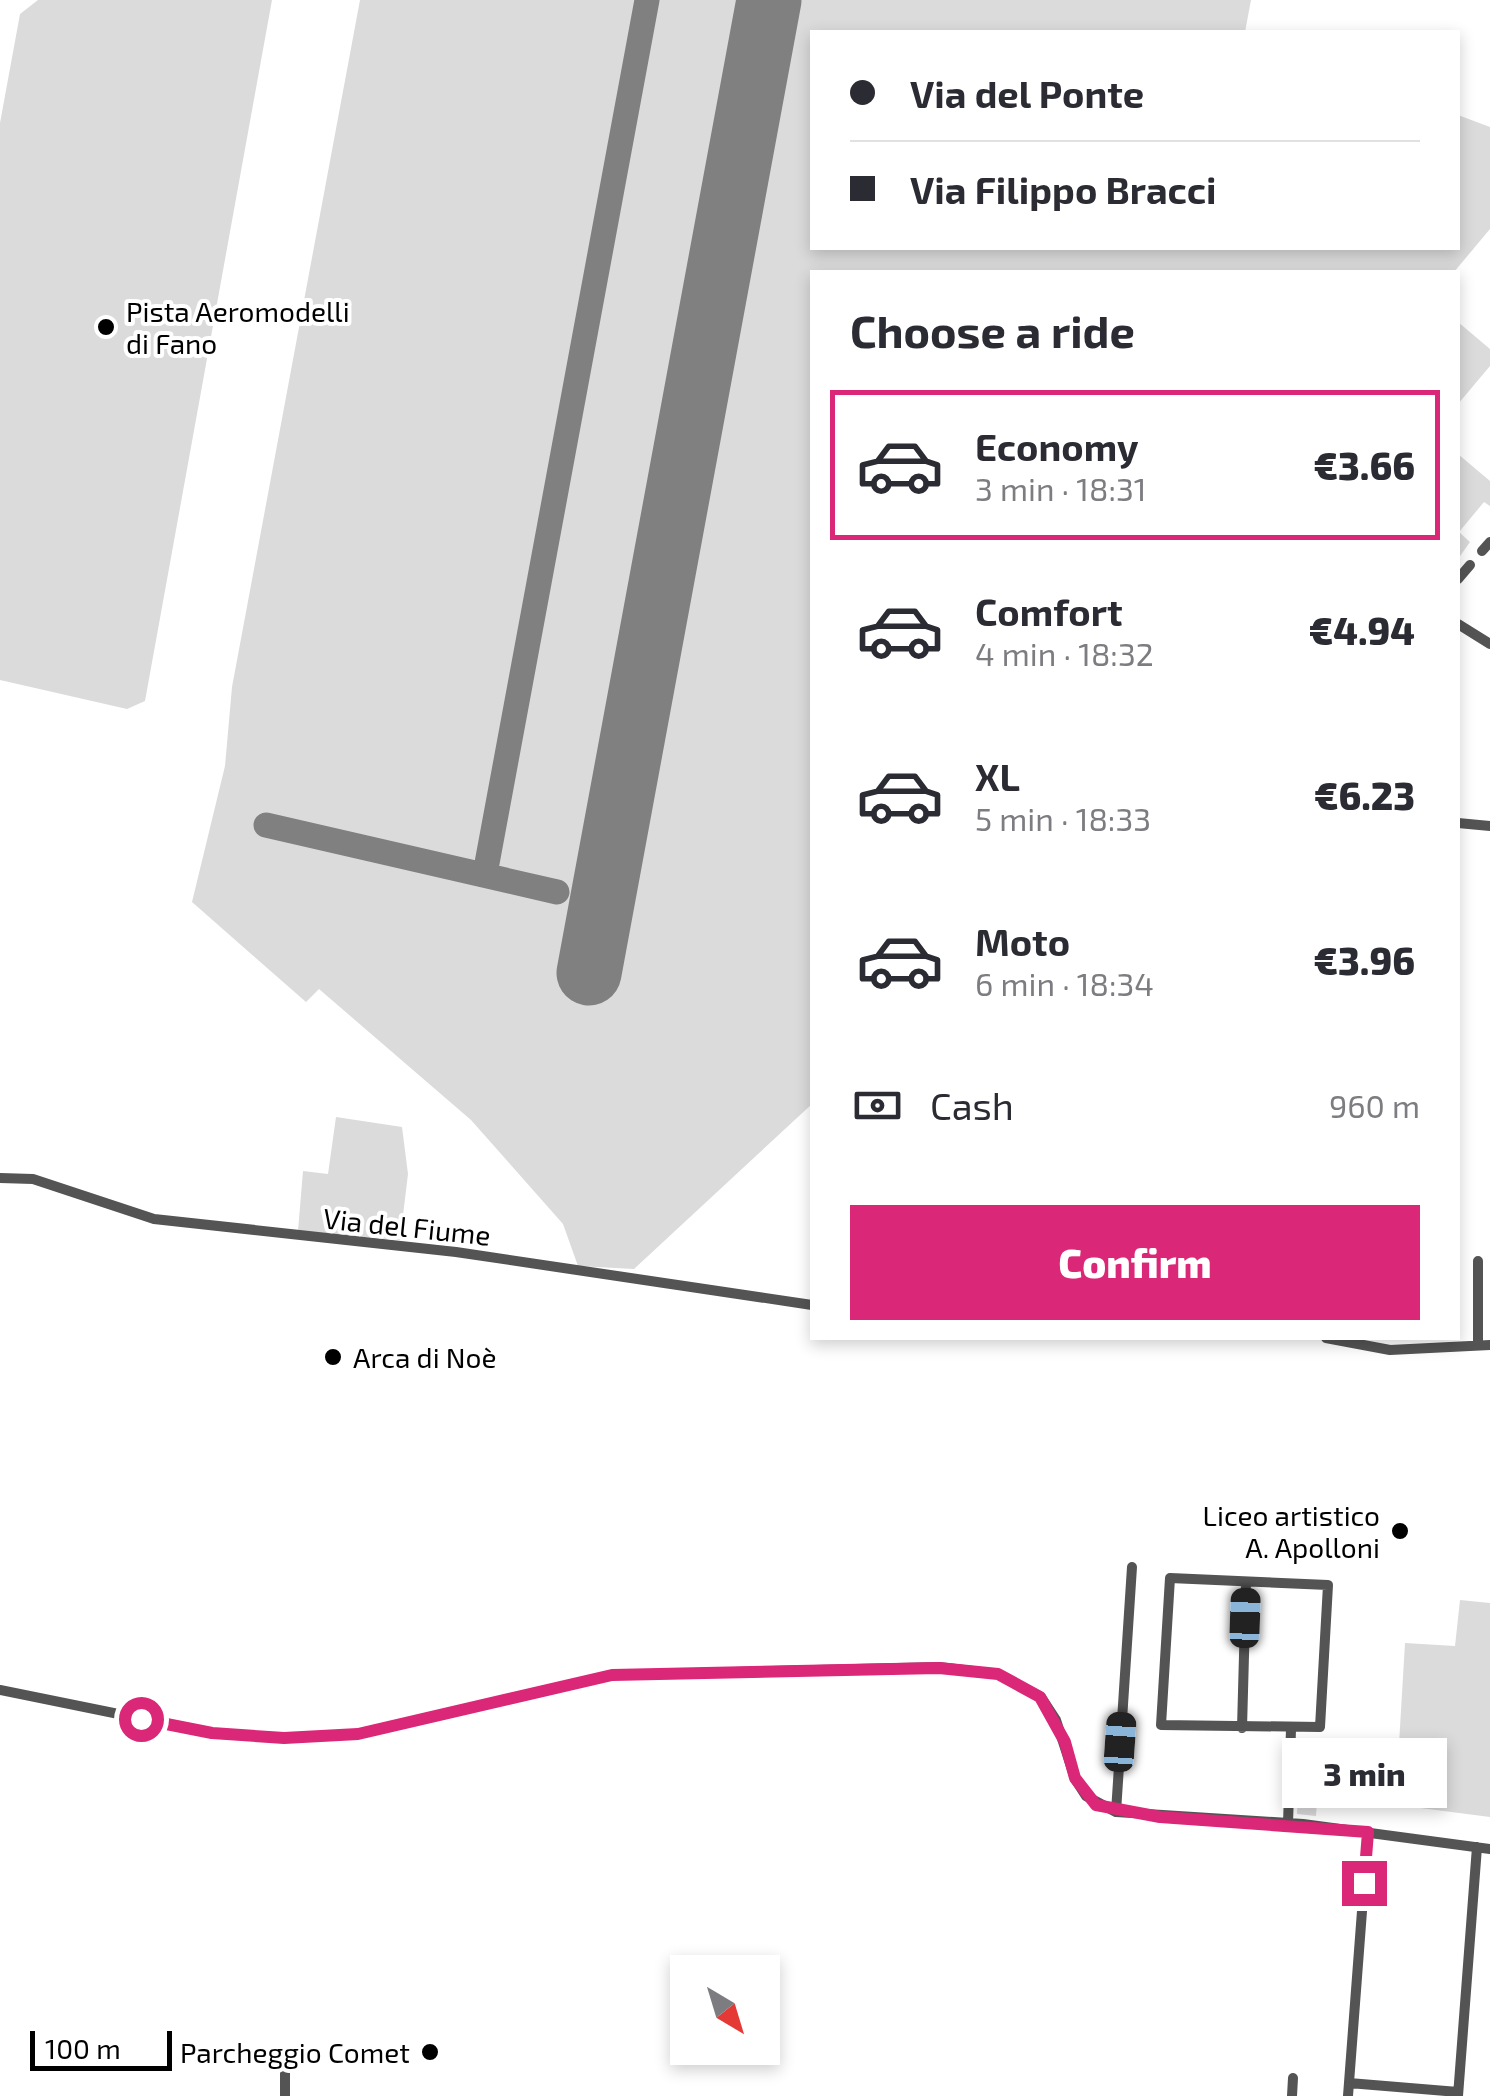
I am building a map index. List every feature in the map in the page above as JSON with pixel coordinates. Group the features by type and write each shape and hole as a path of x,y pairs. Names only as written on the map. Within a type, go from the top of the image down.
{"street":[{"path":"1460,577 1470,565"},
{"path":"1460,625 1490,644"},
{"path":"1460,823 1490,826"},
{"name":"Via del Fiume","path":"0,1178 33,1179 154,1218 492,1257 810,1305"},
{"path":"1337,1340 1390,1350 1484,1345 1478,1261"},
{"path":"1116,1812 1132,1567"},
{"path":"1170,1578 1246,1582 1328,1585 1320,1727 1161,1725 1170,1578"},
{"path":"1242,1728 1246,1582"},
{"path":"0,1690 212,1733 284,1738 358,1734 612,1675 939,1668 998,1674 1040,1697 1056,1720 1075,1778 1086,1796 1116,1812 1288,1824 1490,1849"},
{"path":"1288,1824 1291,1729"},
{"path":"1348,2096 1368,1832"},
{"path":"1349,2083 1458,2094 1477,1848"},
{"path":"284,2058 285,2096"},
{"path":"1292,2096 1293,2078"}],"shaded area":[{"name":"Pista Aeromodelli di Fano","path":"38,0 272,0 145,701 127,709 0,680 0,123 20,14"},
{"path":"360,0 1251,0 1245,30 810,30 810,250 1460,250 1460,116 1490,127 1490,229 1456,270 810,270 810,1106 634,1269 578,1266 563,1224 471,1120 319,989 306,1002 192,902 225,766 232,687"},
{"path":"1460,324 1490,349 1490,366 1460,402"},
{"path":"1460,456 1490,481 1490,506 1484,502 1460,531"},
{"path":"1460,533 1470,542 1460,556"},
{"path":"336,1117 402,1127 408,1174 400,1240 298,1231 303,1171 328,1174"},
{"path":"1460,1600 1490,1603 1490,1817 1405,1806 1408,1745 1399,1744 1405,1643 1455,1646"},
{"path":"1300,1758 1320,1758 1316,1816 1297,1814"}],"taxiway":[{"path":"485,874 647,0"},
{"path":"266,825 557,892"}],"runway":[{"path":"589,973 769,0"}],"place":[{"name":"Pista Aeromodelli di Fano","path":"106,327"},
{"name":"Arca di Noè","path":"333,1357"},
{"name":"Liceo artistico A. Apolloni","path":"1400,1531"},
{"name":"Parcheggio Comet","path":"430,2052"}],"route":[{"path":"141,1719 212,1733 284,1738 358,1734 535,1690 612,1675 666,1670 939,1668 998,1674 1022,1683 1040,1697 1056,1720 1075,1778 1096,1805 1116,1812 1160,1817 1303,1824 1368,1832 1364,1883"}]}
